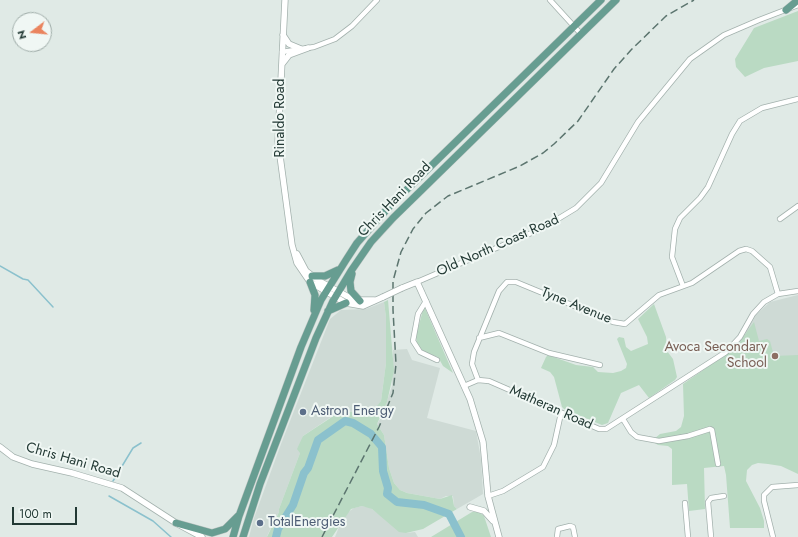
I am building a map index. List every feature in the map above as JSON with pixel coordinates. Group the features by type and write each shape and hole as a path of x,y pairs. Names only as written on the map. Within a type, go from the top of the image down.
{"main road":[{"name":"Chris Hani Road","path":"233,537 239,516 311,324 327,289 357,243 389,207 600,0"},
{"name":"Chris Hani Road","path":"243,537 260,484 328,311 353,268 393,218 616,0"},
{"path":"786,10 798,0"},
{"path":"353,268 350,286 354,296 360,301"},
{"path":"311,324 316,300 311,279 325,276 339,270"},
{"path":"328,311 346,303"},
{"path":"176,523 212,534 225,529 239,516"}],"street":[{"name":"Rinaldo Road","path":"285,0 278,141 292,236 302,265 311,279 337,294"},
{"path":"281,65 289,55 328,42 342,34 377,0"},
{"path":"550,0 581,34"},
{"name":"Old North Coast Road","path":"337,294 346,303 363,306 543,228 576,208 601,183 638,122 690,59 712,42 724,36 798,5"},
{"path":"283,34 289,44 301,49"},
{"path":"282,52 308,48"},
{"path":"683,286 672,257 675,229 680,218 700,198 708,187 732,134 740,121 762,108 798,99"},
{"path":"780,219 798,206"},
{"name":"Tyne Avenue","path":"478,380 472,359 479,338 499,291 507,282 516,282 620,324 629,321 659,295 698,280 739,251 746,249 752,251 770,267 778,294"},
{"path":"417,282 475,412 483,442 488,496 499,537"},
{"path":"778,294 798,291"},
{"name":"Old North Coast Road","path":"337,294 360,301 380,298"},
{"name":"Matheran Road","path":"478,380 489,381 599,429 610,428 726,352 740,337 758,307 778,294"},
{"path":"426,301 418,314 413,341 420,352 437,360"},
{"path":"479,338 499,333 549,353 600,365"},
{"path":"464,386 478,380"},
{"path":"488,496 503,491 542,467 554,445 561,413"},
{"path":"623,420 631,432 637,437 659,441 688,436 710,429 712,430 718,464"},
{"name":"Chris Hani Road","path":"0,447 13,457 32,464 72,473 122,488 176,523 202,537"},
{"path":"773,537 764,501 764,495 772,488 798,485"},
{"path":"711,537 708,503 711,498 724,496"},
{"path":"685,503 688,537"},
{"path":"470,507 484,511 495,523"},
{"path":"556,537 558,529 570,526 573,527 574,537"}],"shaded area":[{"name":"Avoca Secondary School","path":"798,295 798,423 769,414 746,332 756,315 770,302"},
{"path":"384,302 386,317 386,363 381,401 378,406 370,410 337,413 303,436 300,453 279,512 267,537 249,537 254,518 281,444 330,319 341,310 366,309"},
{"path":"407,349 412,360 440,368 427,418 476,431 481,459 483,494 457,509 454,506 453,496 446,496 440,499 407,493 400,490 394,483 389,468 384,435 377,424 382,416 392,386 393,350"},
{"path":"362,506 369,507 406,533 415,532 418,537 335,537 341,522 348,512 354,508"}],"green space":[{"path":"798,11 798,61 764,68 745,77 736,67 735,59 754,28"},
{"path":"388,300 394,371 387,402 377,424 384,435 389,468 394,483 400,490 407,493 440,499 452,495 454,506 457,509 423,529 406,533 399,532 372,509 362,506 351,509 332,537 267,537 279,512 300,453 297,449 303,436 338,413 370,410 377,406 381,401 386,363 386,317 384,302"},
{"path":"654,304 666,337 667,351 673,359 677,377 675,380 649,398 639,385 621,393 608,423 602,425 564,409 562,407 554,377 550,372 541,368 546,357 548,355 576,365 593,367 598,372 613,373 621,371 626,368 627,364 617,339 619,337 624,338 626,347 631,351 648,344 647,337 638,319"},
{"path":"424,306 453,373 443,366 438,357 422,351 417,344 416,336"},
{"path":"754,322 759,341 767,339 770,341 774,356 798,355 798,474 781,466 758,463 752,465 747,470 746,481 760,508 764,521 764,528 730,528 724,466 704,468 705,509 689,511 687,484 672,485 672,449 668,446 658,445 655,443 654,439 660,434 676,431 681,427 684,416 683,384 735,348"},
{"path":"472,512 479,512 484,516 491,537 431,537"}],"waterway":[{"path":"0,266 23,279 28,280 53,307"},
{"path":"276,537 278,529 293,505 304,473 308,468 318,440 345,421 353,423 371,434 382,447 383,471 388,488 387,494 397,502 424,505 449,514 461,537"},
{"path":"113,481 133,448 141,443"},
{"path":"109,496 153,521 171,537"}],"railway":[{"path":"322,537 379,427 393,393 396,364 393,281 401,252 413,229 426,213 448,196 520,166 543,153 578,121 614,69 631,50 666,16 694,0"}],"place":[{"name":"Avoca Secondary School","path":"775,356"},
{"name":"Astron Energy","path":"303,412"},
{"name":"TotalEnergies","path":"260,523"}]}
